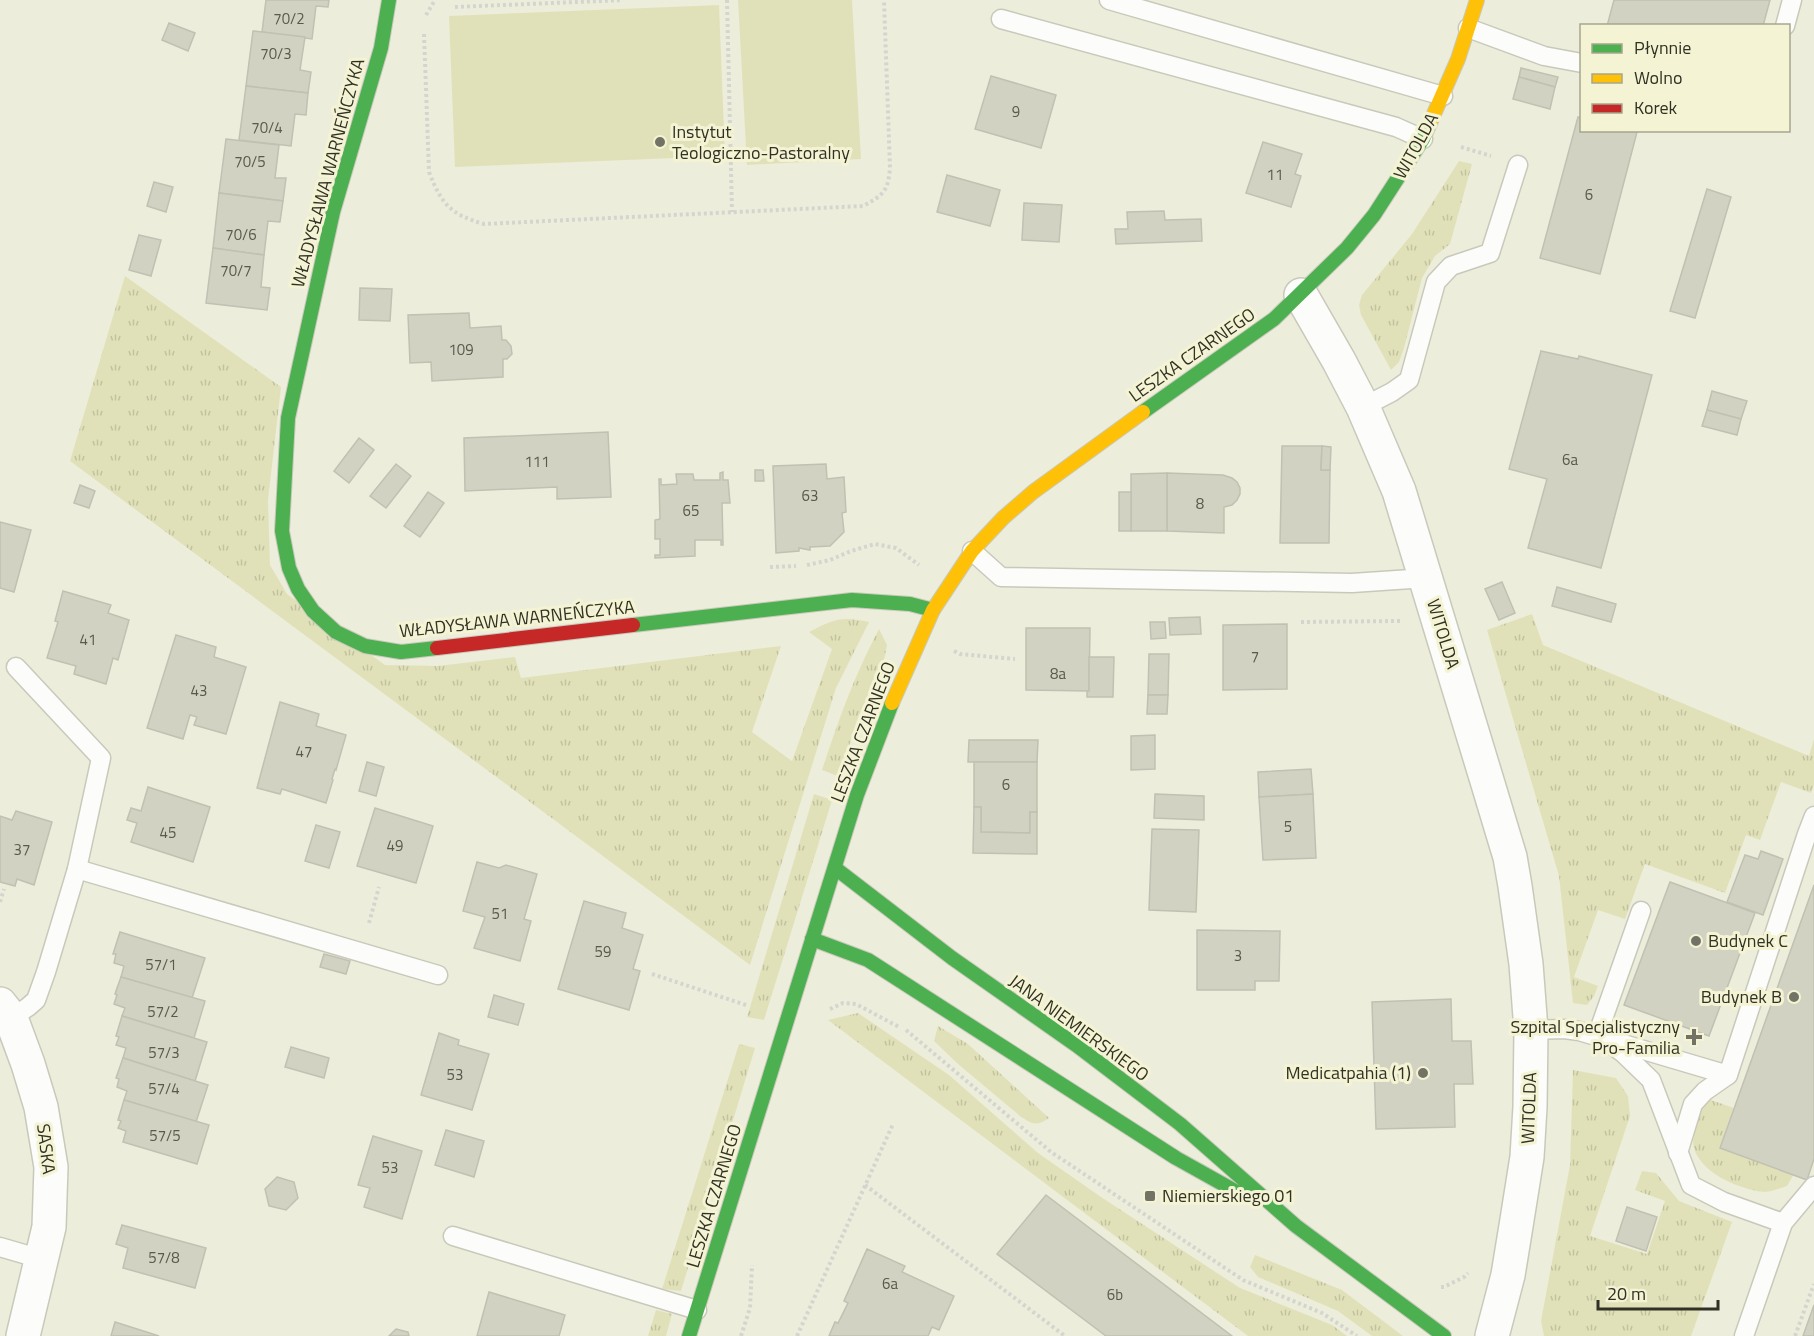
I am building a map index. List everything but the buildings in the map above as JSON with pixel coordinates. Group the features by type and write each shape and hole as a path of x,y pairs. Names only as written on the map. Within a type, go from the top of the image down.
{"street":[{"name":"WŁADYSŁAWA WARNEŃCZYKA","path":"389,0 381,48 333,212 288,417 282,531 289,568 298,589 313,611 336,632 365,646 401,652 852,600 910,604 933,610"},
{"name":"WITOLDA","path":"1477,0 1443,96 1423,138 1374,215 1347,249 1301,295 1363,407 1399,491 1415,579 1510,857 1526,964 1531,1030 1527,1157 1508,1275 1492,1336"},
{"name":"LESZKA CZARNEGO","path":"689,1336 857,795 884,720 933,610 972,551 1003,518 1033,492 1274,319 1301,295"},
{"name":"JANA NIEMIERSKIEGO","path":"835,868 965,967 1076,1045 1180,1124 1296,1226 1444,1336"},
{"name":"JANA NIEMIERSKIEGO","path":"812,939 868,960 1176,1158 1296,1226"},
{"name":"SASKA","path":"6,1011 40,1107 51,1167 48,1227 23,1336"}],"lane":[{"path":"1109,0 1443,96"},
{"path":"1786,24 1792,0"},
{"path":"1000,19 1396,127 1423,138"},
{"path":"1468,28 1544,56 1580,63"},
{"path":"1363,407 1409,380 1436,312 1436,282 1451,266 1490,253 1518,165"},
{"path":"972,551 1001,578 1352,583 1415,579"},
{"path":"6,1011 28,1007 36,1000 77,869 101,758 16,667"},
{"path":"1678,1153 1694,1104 1705,1091 1728,1075 1814,816"},
{"path":"77,869 438,975"},
{"path":"1597,1036 1641,911"},
{"path":"1531,1030 1564,1029 1597,1036 1728,1075"},
{"path":"1597,1036 1623,1053 1651,1080 1691,1185 1724,1202 1783,1223"},
{"path":"1744,1336 1783,1223 1814,1186"},
{"path":"453,1236 697,1310"},
{"path":"0,1247 41,1259"}],"path":[{"path":"423,21 435,0"},
{"path":"455,7 622,0"},
{"path":"727,0 732,212"},
{"path":"423,33 429,172 436,191 449,208 464,218 484,224 863,206 879,197 889,183 884,0"},
{"path":"770,567 803,566 830,560 875,544 896,548 920,565"},
{"path":"1301,622 1415,620 1415,579"},
{"path":"949,648 960,654 1016,659"},
{"path":"360,952 379,887"},
{"path":"0,902 4,889"},
{"path":"652,974 746,1005"},
{"path":"824,1015 830,1008 843,1003 856,1004 905,1029 1051,1152 1243,1280 1322,1312 1357,1336"},
{"path":"797,1336 893,1124"},
{"path":"865,1185 1058,1334 1065,1336"},
{"path":"1795,1336 1814,1284"}],"green space":[{"path":"738,0 852,0 861,159 747,165"},
{"path":"719,5 725,156 455,167 449,16"},
{"path":"1459,161 1472,164 1450,244 1435,256 1422,278 1404,348 1399,362 1391,370 1361,315 1359,305 1362,295 1412,234"},
{"path":"125,276 281,387 268,500 270,565 287,594 385,665 438,666 515,657 521,678 781,646 752,732 792,761 832,649 809,632 838,620 852,619 869,622 836,688 750,965 70,461"},
{"path":"1532,614 1543,645 1809,756 1814,739 1814,785 1811,793 1781,782 1760,840 1746,835 1725,893 1645,864 1625,919 1598,910 1574,977 1598,986 1587,1005 1573,1003 1559,876 1487,630"},
{"path":"879,629 887,645 884,660 857,720 840,777 822,770 862,663"},
{"path":"814,794 832,800 764,1020 747,1017"},
{"path":"858,1013 949,1075 1038,1153 1101,1197 1240,1288 1332,1325 1347,1336 1248,1336 828,1020"},
{"path":"938,1026 968,1044 1049,1118 1041,1123 1034,1123 1020,1116 934,1041"},
{"path":"739,1044 755,1048 681,1291 662,1289"},
{"path":"1573,1070 1616,1078 1628,1096 1630,1116 1590,1236 1647,1254 1665,1201 1635,1190 1642,1171 1656,1173 1679,1201 1732,1222 1691,1336 1544,1336 1541,1321 1570,1165"},
{"path":"1711,1100 1734,1108 1720,1148 1794,1174 1787,1186 1773,1191 1755,1191 1721,1178 1702,1163 1696,1153 1693,1139 1702,1107"},
{"path":"1255,1255 1342,1290 1403,1336 1372,1336 1338,1311 1258,1277 1250,1267"},
{"path":"656,1310 672,1314 666,1336 648,1336"}],"traffic: fast":[{"path":"389,0 381,48 333,212 288,418 282,531 289,568 298,589 313,611 336,632 365,646 401,652 437,648"},
{"path":"1143,412 1274,319 1347,248 1374,215 1423,139 1430,123"},
{"path":"633,625 852,600 910,604 933,610"},
{"path":"689,1336 857,795 892,703"},
{"path":"835,868 952,958 1076,1045 1180,1124 1296,1226 1444,1336"},
{"path":"812,939 868,960 1176,1158 1237,1192"}],"traffic: slow":[{"path":"1430,123 1458,59 1477,0"},
{"path":"892,703 933,610 972,551 1003,518 1033,492 1143,412"}],"traffic: jam":[{"path":"437,648 633,625"}],"place":[{"name":"Instytut Teologiczno-Pastoralny","path":"660,142"},
{"name":"Budynek C","path":"1696,941"},
{"name":"Budynek B","path":"1794,997"},
{"name":"Szpital Specjalistyczny Pro-Familia","path":"1694,1037"},
{"name":"Medicatpahia (1)","path":"1423,1073"},
{"name":"Niemierskiego 01","path":"1150,1196"}]}
